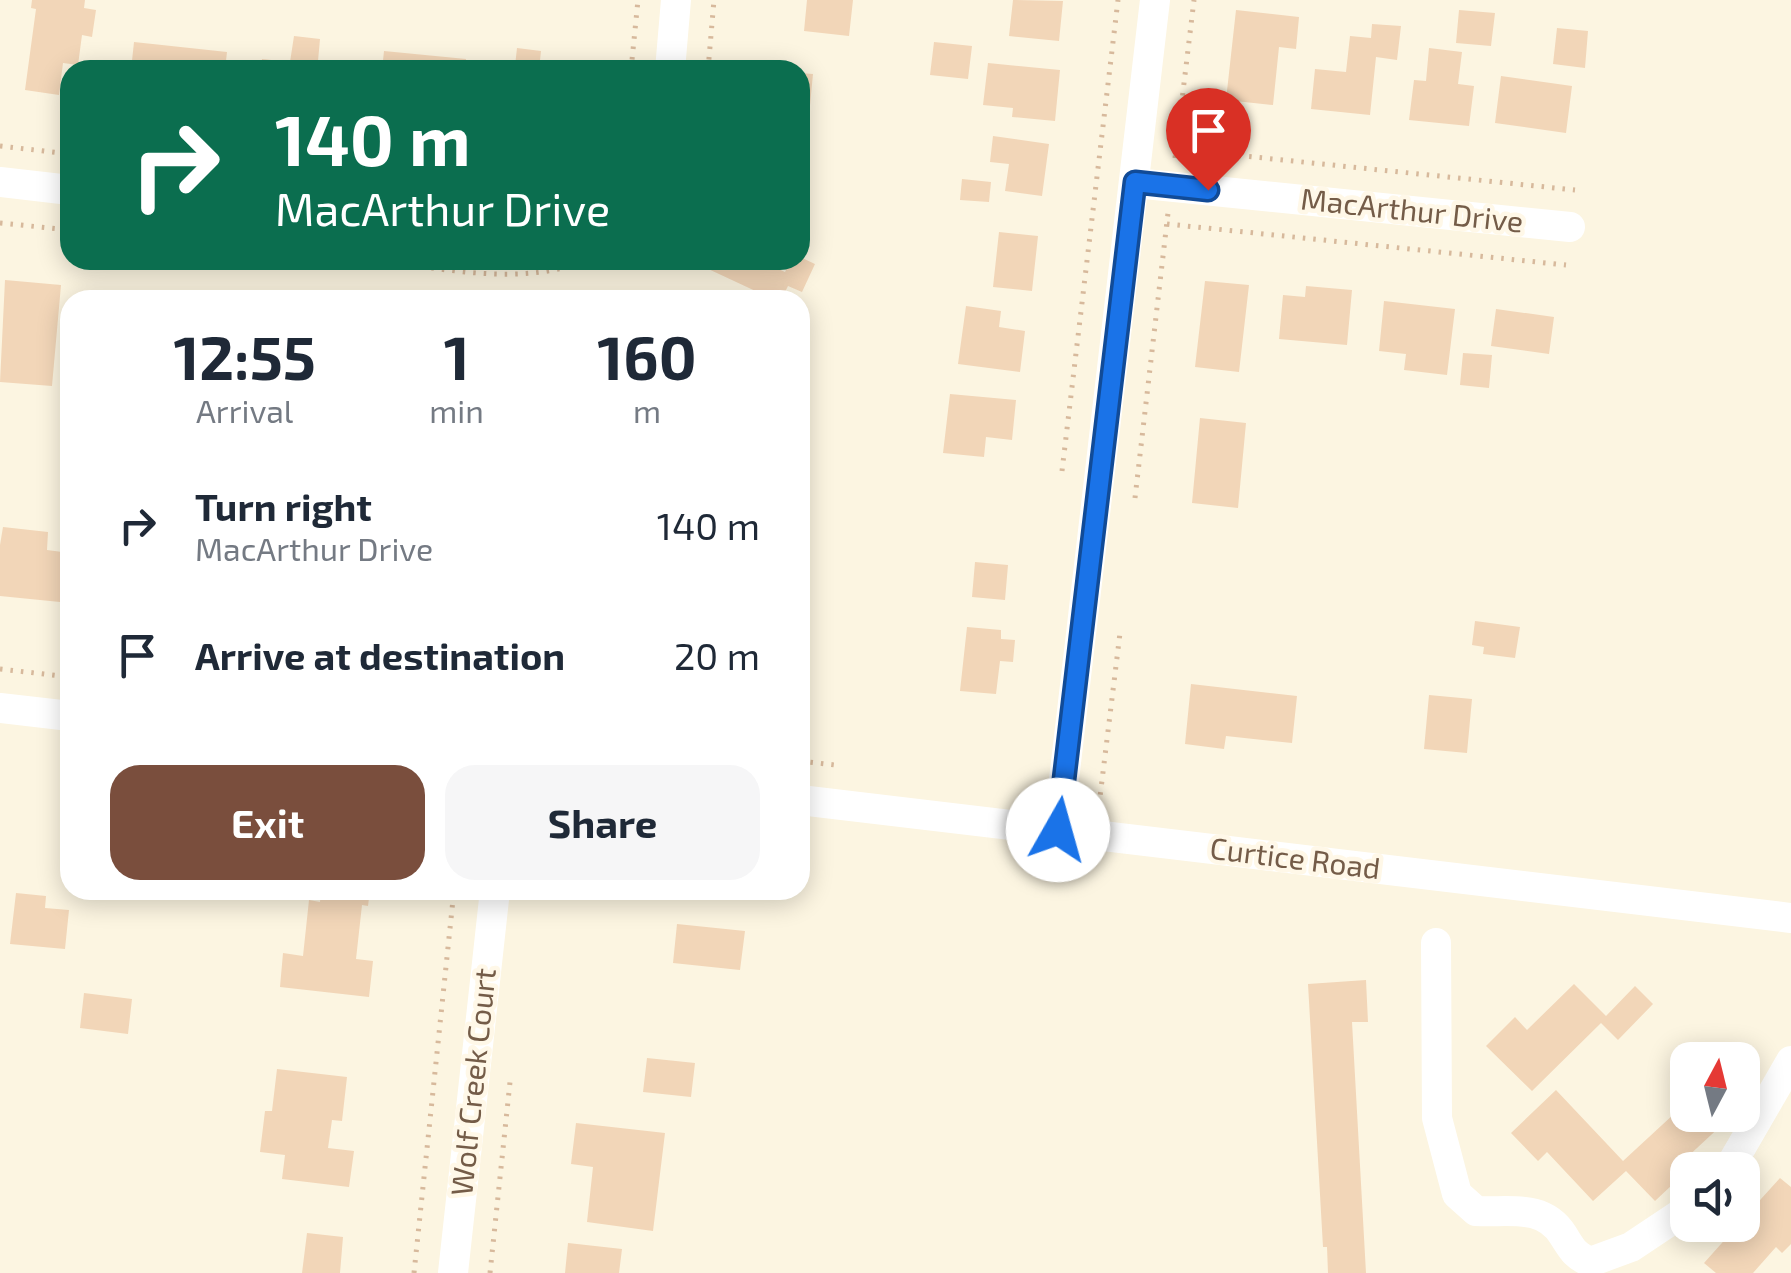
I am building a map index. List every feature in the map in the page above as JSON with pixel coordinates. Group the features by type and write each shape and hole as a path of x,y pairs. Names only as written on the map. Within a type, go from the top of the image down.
{"street":[{"path":"671,60 676,0"},
{"path":"1058,830 1156,0"},
{"path":"0,182 60,189"},
{"name":"MacArthur Drive","path":"1135,182 1570,227"},
{"path":"0,708 60,715"},
{"name":"Curtice Road","path":"810,801 1791,918"},
{"name":"Wolf Creek Court","path":"453,1273 494,900"},
{"path":"1436,943 1437,1118 1457,1194 1476,1212 1532,1211 1548,1218 1561,1230 1575,1255 1590,1262 1631,1247 1670,1221"},
{"path":"1738,1152 1791,1061"}],"path":[{"path":"632,60 638,0"},
{"path":"709,60 714,0"},
{"path":"1062,471 1118,0"},
{"path":"1135,498 1194,0"},
{"path":"0,146 60,153"},
{"path":"1176,149 1575,190"},
{"path":"0,223 60,229"},
{"path":"1167,224 1566,265"},
{"path":"485,270 532,274 553,270"},
{"path":"1099,805 1120,632"},
{"path":"0,669 60,676"},
{"path":"810,762 835,765"},
{"path":"414,1273 453,900"},
{"path":"490,1273 510,1082"}],"building":[{"path":"32,0 85,0 84,8 96,10 92,37 82,35 79,60 60,60 59,95 25,90 36,9 31,8"},
{"path":"807,0 853,0 849,36 804,31"},
{"path":"1013,0 1063,1 1059,41 1009,36"},
{"path":"1236,10 1299,17 1296,49 1279,47 1273,105 1226,100"},
{"path":"1459,10 1495,13 1491,46 1456,43"},
{"path":"1372,24 1401,26 1397,60 1376,57 1370,115 1311,109 1315,69 1346,72 1350,36 1371,38"},
{"path":"1557,28 1588,31 1585,68 1553,64"},
{"path":"294,36 320,39 318,60 290,60"},
{"path":"134,42 227,52 226,60 132,60"},
{"path":"934,42 972,46 968,79 930,75"},
{"path":"517,48 541,51 540,60 516,60"},
{"path":"1429,48 1462,52 1458,84 1474,86 1469,126 1409,120 1414,80 1426,81"},
{"path":"384,51 466,59 466,60 383,60"},
{"path":"988,63 1060,70 1055,121 1012,117 1013,108 983,105"},
{"path":"1501,76 1572,86 1566,133 1495,123"},
{"path":"993,136 1049,144 1042,196 1005,191 1009,164 990,162"},
{"path":"962,179 991,182 989,202 960,200"},
{"path":"999,232 1038,236 1032,291 993,287"},
{"path":"810,262 815,264 803,290 788,286 786,290 753,290 710,270 781,270 810,270"},
{"path":"5,280 61,285 52,386 0,382"},
{"path":"1205,281 1249,285 1239,372 1195,367"},
{"path":"1306,286 1352,290 1347,345 1279,339 1283,295 1305,297"},
{"path":"1384,301 1455,309 1447,375 1404,370 1406,354 1379,351"},
{"path":"966,306 1001,311 999,327 1025,331 1020,372 958,364"},
{"path":"1496,309 1554,317 1549,354 1491,346"},
{"path":"1463,353 1492,355 1489,388 1460,385"},
{"path":"950,394 1016,400 1012,440 986,437 984,457 943,453"},
{"path":"1200,418 1246,423 1238,508 1192,503"},
{"path":"3,527 48,532 47,550 60,552 60,602 0,596"},
{"path":"975,562 1008,565 1005,600 972,597"},
{"path":"1475,621 1520,627 1515,658 1483,654 1484,647 1472,645"},
{"path":"967,627 1001,630 1001,639 1015,640 1013,662 1000,661 996,694 960,691"},
{"path":"1191,684 1297,696 1292,743 1226,736 1224,749 1185,744"},
{"path":"1429,695 1472,699 1467,753 1424,749"},
{"path":"16,893 46,896 45,908 69,910 65,949 10,944"},
{"path":"309,900 369,900 368,906 362,905 356,959 373,961 369,997 280,987 283,953 303,956"},
{"path":"677,924 745,931 740,970 673,963"},
{"path":"1366,980 1368,1022 1352,1022 1366,1273 1328,1273 1327,1247 1323,1247 1308,984"},
{"path":"1574,984 1606,1016 1635,986 1653,1004 1618,1040 1601,1023 1532,1091 1486,1046 1515,1017 1527,1030"},
{"path":"84,993 132,999 128,1034 80,1028"},
{"path":"647,1058 695,1063 691,1097 643,1092"},
{"path":"277,1069 347,1077 342,1121 332,1120 328,1148 354,1151 349,1187 282,1179 285,1155 260,1152 265,1111 272,1111"},
{"path":"1556,1090 1623,1161 1670,1118 1670,1132 1714,1132 1693,1152 1670,1152 1670,1187 1655,1201 1626,1171 1593,1201 1547,1152 1538,1161 1511,1133"},
{"path":"576,1123 665,1133 653,1231 587,1222 593,1167 571,1164"},
{"path":"1780,1178 1791,1187 1791,1244 1782,1253 1776,1247 1753,1273 1716,1273 1704,1263 1723,1242 1760,1242 1760,1200"},
{"path":"307,1233 343,1237 340,1273 302,1273"},
{"path":"568,1243 622,1249 619,1273 565,1273"}],"route":[{"path":"1058,830 1135,182 1208,190"}]}
